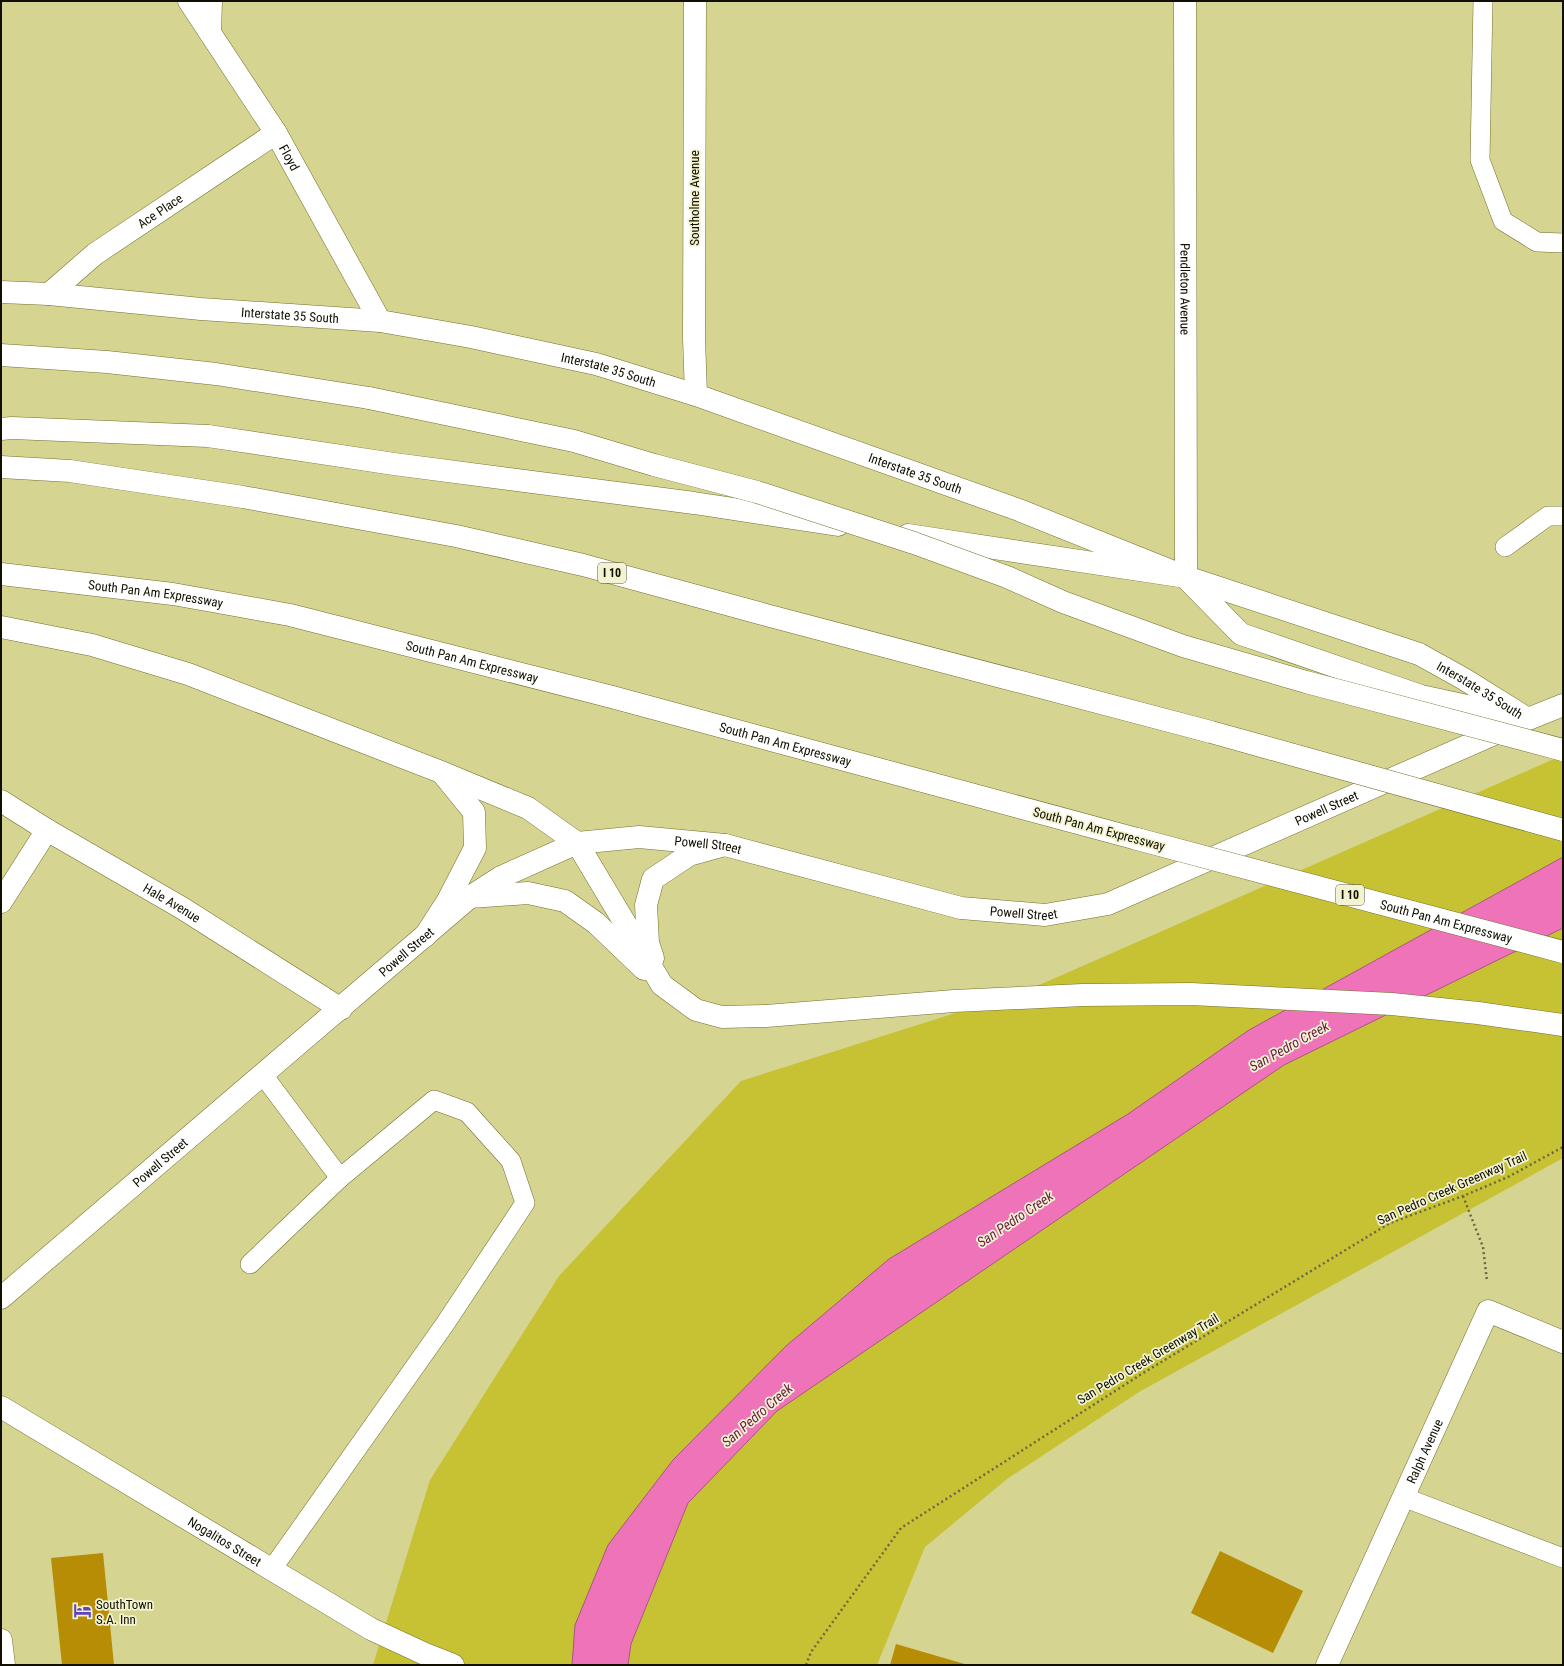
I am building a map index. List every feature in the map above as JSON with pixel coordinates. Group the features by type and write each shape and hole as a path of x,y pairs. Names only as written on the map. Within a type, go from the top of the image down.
{"main road":[{"name":"Floyd","path":"189,1 276,133 380,321"},
{"path":"210,33 211,1"},
{"name":"Southolme Avenue","path":"695,1 694,338 696,395"},
{"name":"Pendleton Avenue","path":"1185,1 1186,577"},
{"name":"Ace Place","path":"49,294 95,254 276,133"},
{"name":"Interstate 35 South","path":"1,292 49,294 201,309 380,321 471,337 596,364 696,395 1012,507 1186,577 1419,654 1464,679 1528,719"},
{"path":"1,354 107,362 216,374 369,398 574,441 654,465 757,492 914,542 1007,578 1070,605 1183,646 1306,682 1563,750"},
{"path":"1,429 12,428 208,436 394,464 702,504 1186,577"},
{"name":"I 10","path":"1,467 70,471 243,497 456,536 583,565 766,615 1211,732 1563,830"},
{"name":"South Pan Am Expressway","path":"1,574 173,594 290,615 612,697 1563,952"},
{"name":"Interstate 35 South","path":"1186,577 1241,634 1421,696 1528,719"},
{"path":"1,627 92,645 188,674 441,772 528,808 577,843 662,985"},
{"name":"Powell Street","path":"1,1298 341,1009 470,897 500,877 577,843 640,837 726,845 961,908 1045,915 1108,904 1563,705"},
{"path":"425,936 447,902 475,848 474,812 441,772"},
{"name":"Hale Avenue","path":"1,802 46,830 182,908 341,1009"},
{"path":"1,902 46,830"},
{"path":"662,985 648,943 646,905 653,879 689,855 726,845"},
{"path":"470,897 528,892 565,901 596,923 662,985 696,1010 722,1016 766,1016 954,1001 1083,994 1191,994 1392,1004 1478,1013 1563,1025"},
{"path":"1488,1311 1563,1342"},
{"name":"Ralph Avenue","path":"1327,1665 1488,1311"},
{"name":"Nogalitos Street","path":"1,1407 371,1629 453,1665"},
{"path":"1,1640 4,1665"}],"lane":[{"path":"1484,1 1480,160 1503,221 1537,242 1563,243"},
{"path":"1505,547 1548,516 1563,516"},
{"path":"263,1075 340,1178"},
{"path":"250,1264 340,1178 434,1100 466,1112 511,1160 525,1203 445,1324 272,1569"},
{"path":"1403,1497 1563,1558"}],"path":[{"name":"San Pedro Creek Greenway Trail","path":"806,1665 811,1652 901,1528 1140,1374 1390,1223 1463,1196 1508,1177 1563,1147"},
{"path":"1463,1196 1483,1247 1488,1285 1488,1311"}],"shaded area":[{"path":"1563,755 1563,1158 1139,1392 1007,1479 925,1547 877,1665 373,1665 430,1480 559,1276 741,1081 1028,990"}],"water":[{"name":"San Pedro Creek","path":"1563,857 1563,928 1284,1065 777,1411 688,1503 631,1644 628,1665 572,1665 575,1625 608,1545 673,1460 786,1346 889,1259 1128,1114 1249,1030"}],"building":[{"path":"1220,1551 1303,1591 1273,1653 1191,1613"},
{"name":"SouthTown S.A. Inn","path":"103,1553 114,1665 62,1665 51,1558"},
{"path":"896,1644 968,1665 890,1665"}],"place":[{"name":"SouthTown S.A. Inn","path":"83,1611"}]}
